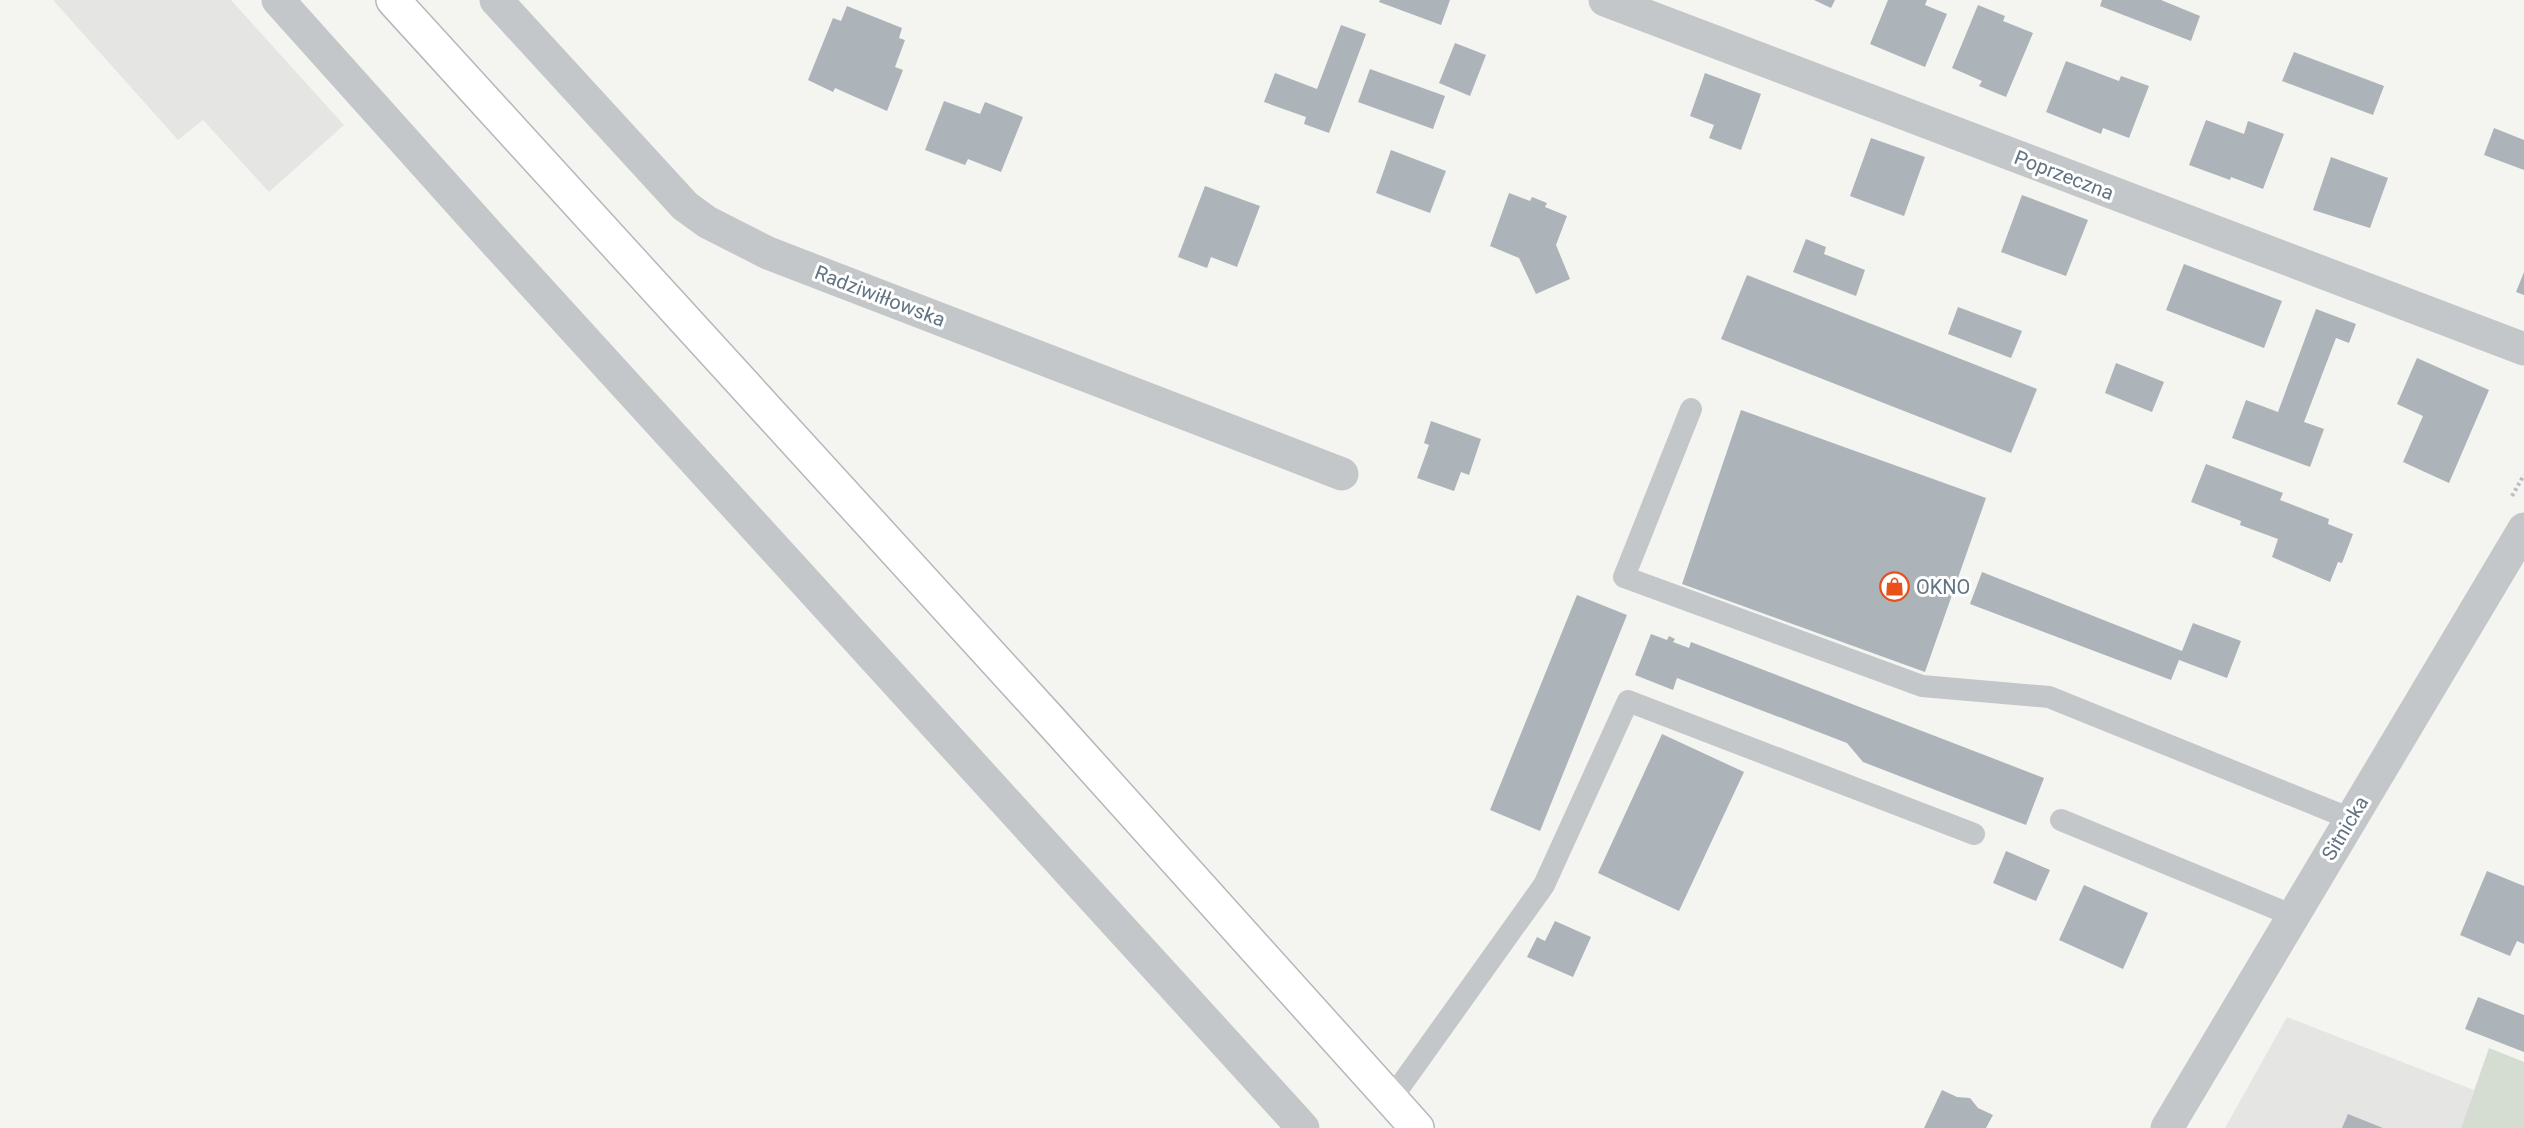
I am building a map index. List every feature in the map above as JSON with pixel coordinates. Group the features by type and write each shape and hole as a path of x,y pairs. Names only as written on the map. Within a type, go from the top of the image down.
{"main road":[{"path":"393,0 1050,720 1417,1128"}],"street":[{"path":"278,0 488,234 1303,1128"},
{"name":"Radziwiłłowska","path":"496,0 685,206 707,222 768,253 1342,474"},
{"name":"Poprzeczna","path":"1605,0 2524,349"},
{"name":"Sitnicka","path":"2167,1128 2524,529"}],"lane":[{"path":"1691,409 1624,577 1922,686 2049,697 2350,819"},
{"path":"1391,1099 1544,885 1628,701 1974,834"},
{"path":"2061,820 2294,916"}],"shaded area":[{"path":"53,0 231,0 344,125 269,192 203,120 178,140"},
{"path":"2287,1017 2474,1090 2461,1128 2225,1128"},
{"path":"2489,1048 2524,1062 2524,1128 2461,1128"}],"building":[{"path":"1380,0 1450,0 1441,25 1379,2"},
{"path":"1814,0 1835,0 1831,8"},
{"path":"1888,0 1927,0 1925,5 1947,14 1925,67 1870,44"},
{"path":"2102,0 2161,0 2200,16 2191,41 2100,6"},
{"path":"1978,5 2005,16 2003,21 2033,33 2006,97 1979,86 1982,81 1952,68"},
{"path":"847,6 902,28 899,38 905,40 895,67 903,70 887,111 835,88 833,92 808,80 833,18 841,21"},
{"path":"1341,25 1366,34 1329,133 1304,124 1306,117 1264,102 1275,73 1317,89"},
{"path":"1455,43 1486,55 1470,96 1439,83"},
{"path":"2294,52 2384,86 2373,115 2282,81"},
{"path":"2066,61 2119,81 2121,76 2149,86 2129,138 2103,128 2101,134 2046,112"},
{"path":"1370,69 1445,96 1433,129 1358,102"},
{"path":"1705,73 1761,94 1741,150 1709,138 1714,125 1690,116"},
{"path":"944,101 980,114 985,102 1023,117 1001,172 968,159 965,165 925,150"},
{"path":"2206,120 2244,134 2248,121 2284,134 2263,189 2189,165"},
{"path":"2494,128 2524,140 2524,170 2484,155"},
{"path":"1871,138 1925,157 1904,216 1850,196"},
{"path":"1391,150 1446,171 1430,213 1376,193"},
{"path":"2331,157 2388,178 2370,228 2313,210"},
{"path":"1205,186 1260,206 1237,267 1211,257 1207,268 1178,257"},
{"path":"1509,193 1530,201 1532,197 1547,203 1545,207 1567,216 1556,245 1570,279 1536,294 1519,258 1490,246"},
{"path":"2022,195 2088,220 2066,276 2001,252"},
{"path":"1806,239 1826,247 1824,254 1865,270 1856,296 1793,272"},
{"path":"2184,264 2282,301 2264,348 2166,310"},
{"path":"2524,272 2524,295 2516,292"},
{"path":"1747,275 2037,389 2011,453 1721,339"},
{"path":"1958,307 2022,331 2011,358 1948,334"},
{"path":"2316,309 2356,324 2349,343 2336,338 2304,422 2324,429 2310,467 2232,438 2246,400 2278,412"},
{"path":"2417,358 2489,390 2449,483 2403,462 2423,416 2397,404"},
{"path":"2116,363 2164,382 2152,412 2105,393"},
{"path":"1741,410 1986,498 1925,672 1682,584"},
{"path":"1431,421 1481,439 1469,475 1461,472 1454,491 1417,478 1429,445 1424,443"},
{"path":"2206,464 2283,493 2280,500 2329,519 2328,524 2353,534 2342,563 2338,562 2330,582 2272,557 2278,539 2240,525 2241,521 2191,502"},
{"path":"1982,572 2182,651 2193,623 2241,641 2227,678 2179,660 2171,680 1970,604"},
{"path":"1577,595 1627,615 1540,831 1490,810"},
{"path":"1651,634 1667,640 1669,636 1675,639 1673,642 1689,648 1691,642 2044,778 2026,825 1863,762 1847,743 1677,678 1673,690 1635,675"},
{"path":"1662,734 1744,772 1679,911 1598,873"},
{"path":"2006,851 2050,870 2036,901 1993,883"},
{"path":"2487,871 2524,886 2524,944 2517,941 2510,956 2460,935"},
{"path":"2084,885 2148,913 2123,969 2059,940"},
{"path":"1555,921 1591,937 1573,977 1527,957 1537,937 1545,941"},
{"path":"2478,997 2524,1015 2524,1052 2465,1029"},
{"path":"1942,1090 1957,1097 1970,1098 1978,1108 1993,1115 1986,1128 1924,1128"},
{"path":"2348,1114 2383,1128 2342,1128"}],"place":[{"name":"OKNO","path":"1895,587"}]}
